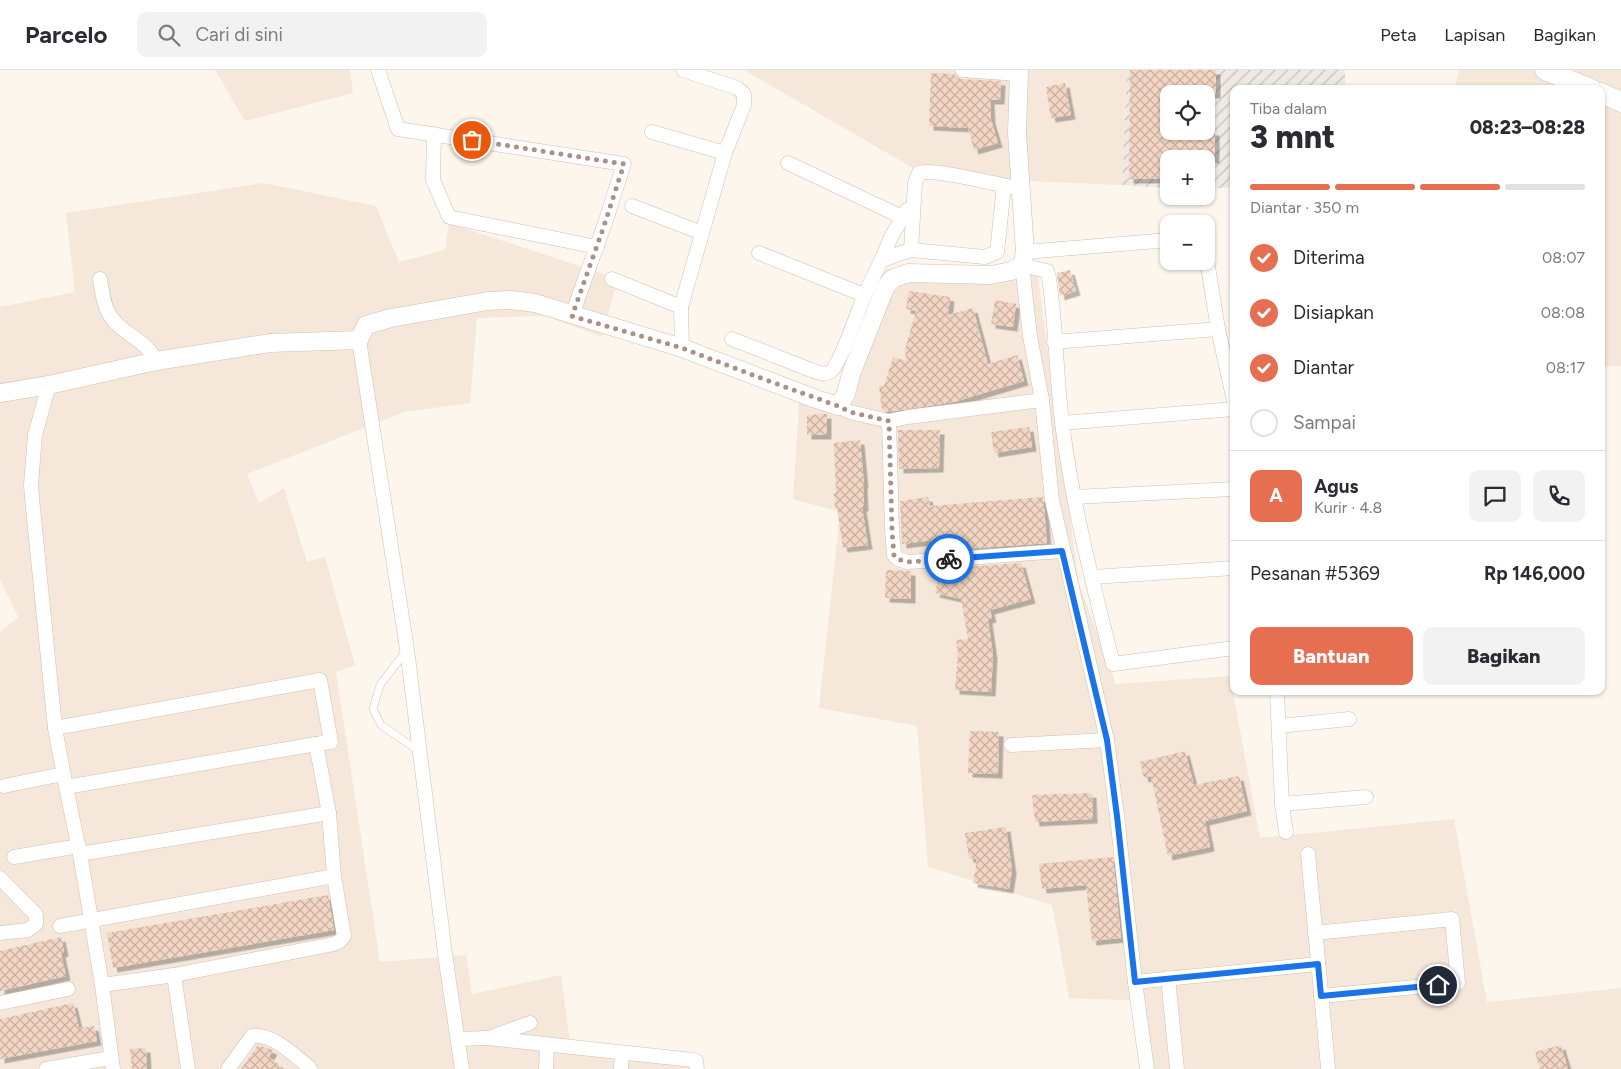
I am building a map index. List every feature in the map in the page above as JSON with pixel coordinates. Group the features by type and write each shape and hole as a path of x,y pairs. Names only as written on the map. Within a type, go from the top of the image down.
{"main road":[{"path":"1545,70 1581,85"},
{"path":"1605,95 1621,102"}],"street":[{"path":"378,70 398,129 624,164 572,316"},
{"path":"682,348 681,307 725,153 744,105 744,94 737,88 683,70"},
{"path":"881,261 911,250 985,257 997,252 1012,187 1017,133 1019,72 962,70"},
{"path":"652,132 725,153"},
{"path":"434,134 433,180 448,217 597,247"},
{"path":"788,163 902,217"},
{"path":"911,250 913,201 917,174 921,172 941,173 1012,187"},
{"path":"1012,187 1023,259 1030,336 1042,400 1052,500 1062,551 1107,740 1147,1069"},
{"path":"732,339 817,372 823,374 830,372 835,367 841,354 864,295 891,237 913,201"},
{"path":"632,206 702,233"},
{"path":"838,406 846,394 851,374 886,288 892,279 908,273 991,275 1011,271 1023,259 1160,241"},
{"path":"759,253 864,295"},
{"path":"1023,259 1047,271 1051,294 1062,423 1074,497 1113,664 1230,649"},
{"path":"1209,270 1218,329 1230,382"},
{"path":"612,279 681,307"},
{"path":"100,280 104,299 112,318 124,330 147,347 156,361"},
{"path":"0,393 49,385 156,361 270,343 362,332 391,318 459,305 511,300 535,303 572,316 682,348 850,412 889,421 1042,400"},
{"path":"1054,342 1218,329"},
{"path":"362,332 407,649 446,961 462,1069"},
{"path":"46,1069 112,1063 102,985 80,850 64,781 55,728 31,484 35,435 49,385"},
{"path":"1062,423 1230,409"},
{"path":"889,421 894,556 907,562 1062,551"},
{"path":"1074,497 1230,489"},
{"path":"1092,577 1230,568"},
{"path":"4,786 64,781 332,742 320,680 55,728"},
{"path":"1277,695 1282,804 1286,832"},
{"path":"1280,726 1349,719"},
{"path":"1011,745 1107,740"},
{"path":"102,985 174,975 334,944 340,941 344,936 334,876 329,813 316,744"},
{"path":"1282,804 1366,797"},
{"path":"14,858 329,813"},
{"path":"1308,854 1328,1067"},
{"path":"60,926 90,919 334,876"},
{"path":"0,878 36,915 36,924 28,930 0,933"},
{"path":"1315,933 1452,919 1458,983 1321,996"},
{"path":"1135,982 1318,964"},
{"path":"174,975 188,1069"},
{"path":"1168,978 1177,1069"},
{"path":"0,1003 68,989"},
{"path":"488,1038 530,1023"},
{"path":"228,1069 252,1036 260,1035 284,1046 310,1069"},
{"path":"458,1039 488,1038 693,1060 696,1061 697,1069"},
{"path":"546,1069 547,1045"},
{"path":"620,1069 622,1052"}],"lane":[{"path":"407,649 380,685 372,709 382,725 419,751"}],"shaded area":[{"path":"215,70 350,70 353,93 245,121"},
{"path":"744,70 1127,70 1122,185 1007,180 913,168"},
{"path":"1127,70 1345,70 1345,85 1230,85 1230,187 1215,188 1215,150 1160,150 1160,187 1122,185"},
{"path":"1459,70 1621,70 1621,366 1605,367 1605,85 1456,85"},
{"path":"264,183 376,206 399,262 445,250 449,223 618,279 602,337 545,316 477,318 470,403 404,412 247,474 259,503 284,488 307,562 325,557 355,665 336,672 380,962 466,955 472,994 561,975 570,1043 700,1055 698,1069 0,1069 0,632 18,617 0,580 0,307 75,292 66,213"},
{"path":"886,269 1037,269 1079,584 1116,684 1230,676 1230,695 1234,695 1260,838 1454,819 1487,1002 1621,988 1621,1069 1151,1069 1141,1001 1069,998 1052,905 928,867 917,726 819,708 840,512 793,499 800,387 838,401"}],"building":[{"path":"1130,70 1216,70 1216,94 1215,85 1160,85 1160,140 1215,140 1215,150 1160,150 1160,179 1129,179"},
{"path":"931,73 954,74 961,79 1001,81 1000,100 990,100 991,119 998,143 974,150 968,128 929,126"},
{"path":"1065,83 1071,115 1051,118 1046,87"},
{"path":"1070,270 1076,291 1060,296 1057,273"},
{"path":"909,291 950,297 948,315 973,308 988,364 1017,355 1024,381 954,402 889,412 882,410 879,386 884,386 893,357 906,361 905,349 916,311 906,309"},
{"path":"995,300 1016,304 1013,327 991,324"},
{"path":"827,414 827,435 807,435 807,415"},
{"path":"1029,427 1032,447 994,453 991,432"},
{"path":"898,430 940,430 939,468 899,469"},
{"path":"860,440 864,484 864,507 862,507 868,545 843,548 837,508 835,508 834,443"},
{"path":"928,497 930,506 1043,497 1047,543 950,550 950,538 902,544 900,501"},
{"path":"1021,563 1031,599 990,610 992,618 988,619 993,655 991,692 955,690 958,653 956,640 968,639 961,599 935,593 941,569 952,572 952,568"},
{"path":"886,570 911,571 911,599 885,598"},
{"path":"970,731 999,732 998,774 968,773"},
{"path":"1185,751 1194,785 1239,776 1247,811 1205,821 1210,847 1168,856 1151,776 1144,778 1140,762"},
{"path":"1092,793 1093,819 1035,822 1032,795"},
{"path":"1006,827 1012,870 1009,889 973,883 977,859 969,858 965,833"},
{"path":"1113,857 1121,938 1092,941 1086,885 1042,889 1039,864"},
{"path":"328,895 334,930 113,968 107,933"},
{"path":"61,937 64,952 61,953 66,976 0,991 0,951"},
{"path":"73,1003 79,1028 94,1026 97,1041 0,1059 0,1019"},
{"path":"258,1045 273,1050 269,1057 285,1069 241,1069"},
{"path":"1561,1045 1568,1069 1540,1069 1535,1052"},
{"path":"146,1048 147,1069 132,1069 130,1049"}],"way so far":[{"path":"472,140 624,164 572,316 682,348 850,412 889,421 894,556 907,562 949,559"}],"route":[{"path":"949,559 1062,551 1107,740 1135,982 1318,964 1321,996 1438,985"}]}
